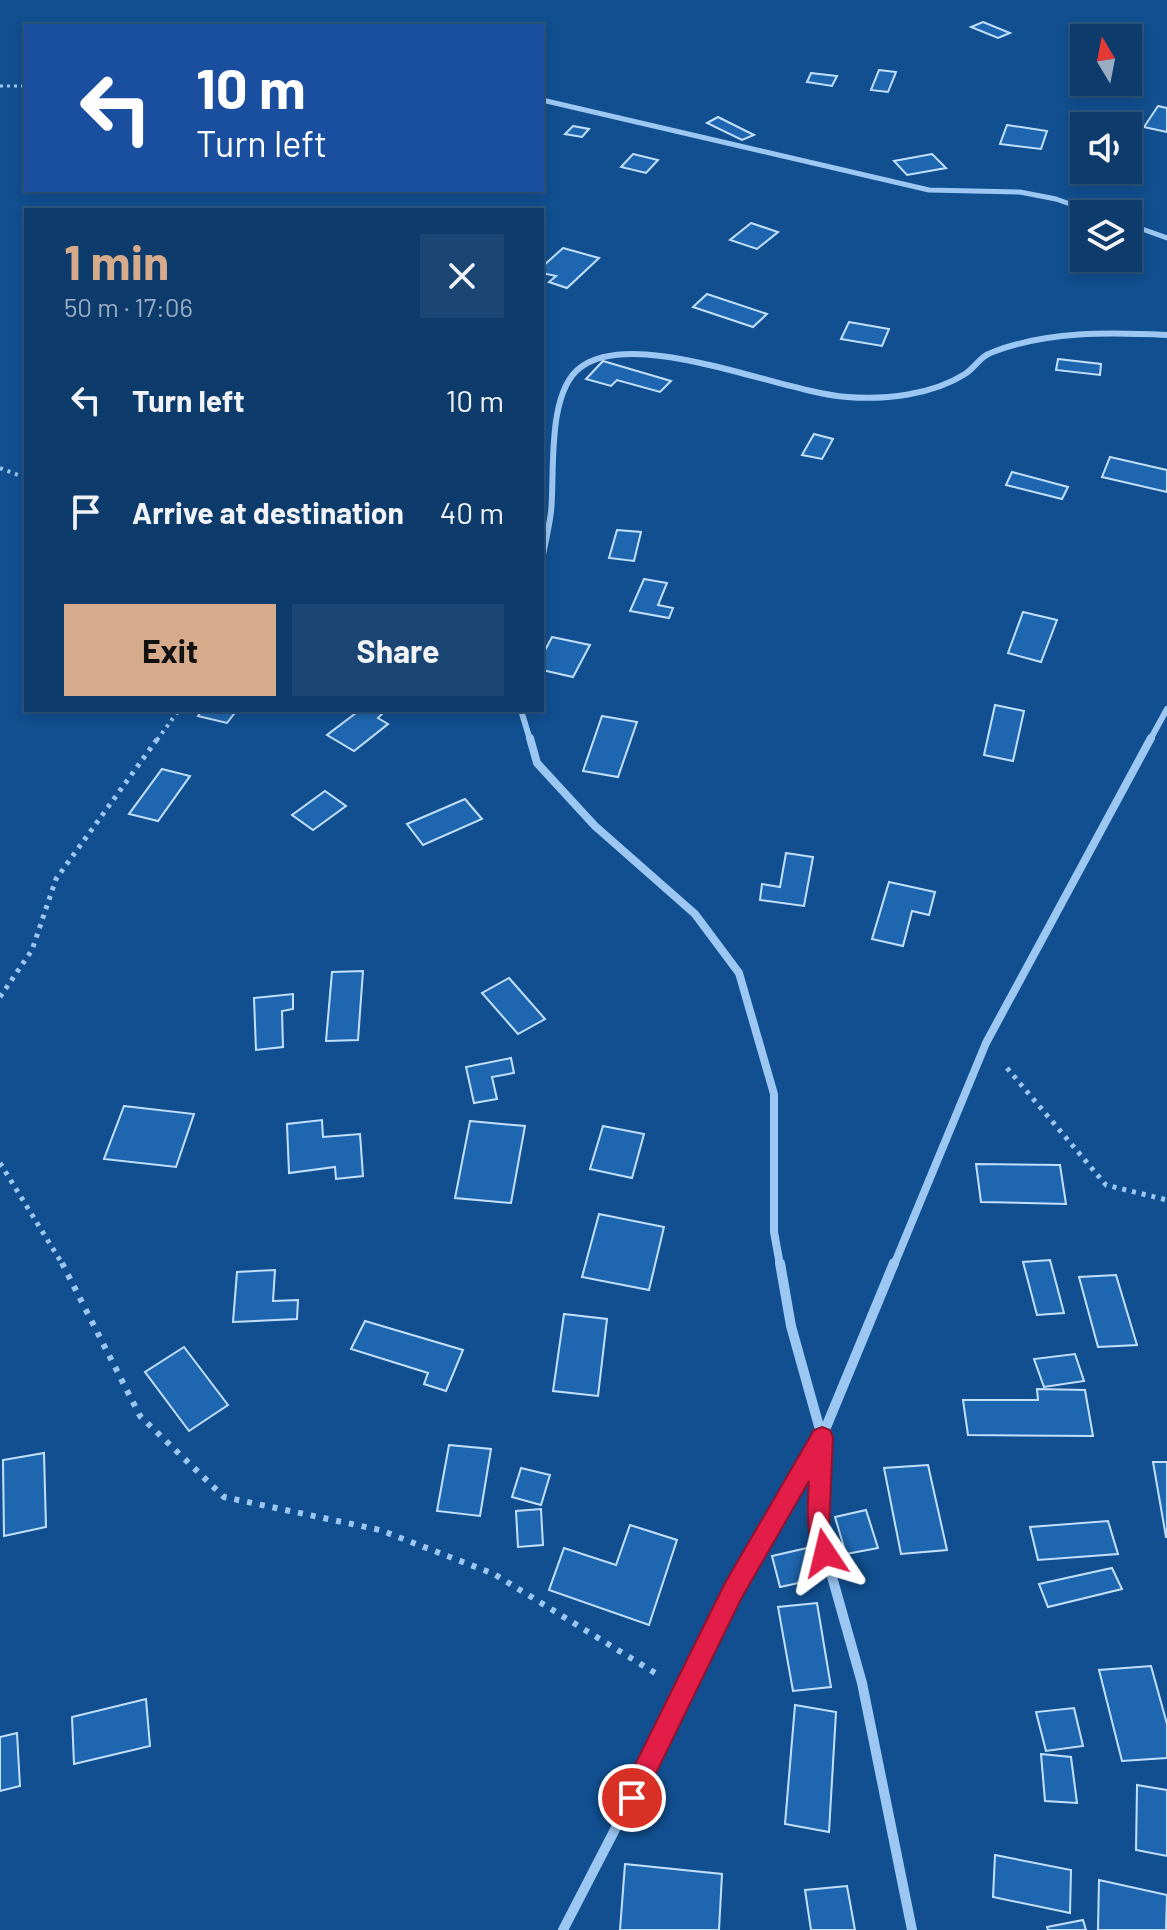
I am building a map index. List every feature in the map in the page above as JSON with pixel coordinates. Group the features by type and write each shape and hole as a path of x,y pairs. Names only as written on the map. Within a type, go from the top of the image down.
{"street":[{"path":"544,100 929,190 1020,192 1070,204"},
{"path":"1142,229 1167,238"},
{"path":"544,549 551,511 552,454 558,417 567,387 578,369 600,357 638,354 688,362 797,390 845,397 889,396 935,388 968,373 982,357 1019,343 1140,333 1167,335"},
{"path":"563,1930 686,1692 733,1591 822,1437 986,1043 1167,709"},
{"path":"522,712 537,763 595,826 695,914 739,973 774,1094 774,1232 791,1326 822,1437 818,1527 862,1683 912,1930"}],"path":[{"path":"0,86 24,86"},
{"path":"0,468 24,477"},
{"path":"0,997 32,950 56,879 178,712"},
{"path":"986,1043 1106,1185 1167,1200"},
{"path":"0,1163 77,1287 140,1416 224,1497 380,1530 494,1574 686,1692"}],"building":[{"path":"983,22 1010,33 998,38 971,27"},
{"path":"879,70 896,72 888,92 871,90"},
{"path":"811,73 837,76 832,86 807,82"},
{"path":"1158,106 1167,108 1167,132 1144,127"},
{"path":"718,117 754,135 742,140 707,123"},
{"path":"1007,125 1047,131 1041,149 1000,144"},
{"path":"573,126 589,129 582,137 565,134"},
{"path":"633,154 658,160 646,173 621,167"},
{"path":"932,154 946,168 907,175 894,161"},
{"path":"751,223 778,232 757,249 730,240"},
{"path":"563,248 599,258 567,288 549,282 556,276 544,273 544,265"},
{"path":"707,294 767,314 753,327 693,307"},
{"path":"849,322 889,329 882,346 841,339"},
{"path":"1058,359 1101,364 1100,375 1056,370"},
{"path":"603,361 671,381 660,392 617,380 611,386 586,379"},
{"path":"814,434 833,439 822,459 802,455"},
{"path":"1110,457 1167,470 1167,492 1102,477"},
{"path":"1012,472 1068,487 1062,499 1006,485"},
{"path":"617,530 641,532 634,561 609,558"},
{"path":"644,579 667,583 658,605 673,608 669,618 630,611"},
{"path":"1023,612 1057,620 1041,662 1008,653"},
{"path":"552,637 590,645 573,677 544,670 544,652"},
{"path":"995,705 1024,711 1013,761 984,755"},
{"path":"201,712 235,712 227,723 198,716"},
{"path":"357,712 384,712 378,718 388,724 354,751 327,735"},
{"path":"602,716 637,722 618,777 583,771"},
{"path":"162,769 190,776 158,821 129,814"},
{"path":"325,791 346,806 313,830 292,815"},
{"path":"465,799 482,819 423,845 407,824"},
{"path":"786,853 813,857 804,906 760,900 762,884 780,887"},
{"path":"889,882 935,892 929,915 912,911 903,946 872,939"},
{"path":"363,971 358,1040 326,1041 332,972"},
{"path":"509,978 545,1019 518,1034 482,993"},
{"path":"293,994 293,1009 282,1011 283,1047 256,1050 254,998"},
{"path":"511,1058 514,1073 492,1077 497,1099 474,1103 466,1067"},
{"path":"124,1106 194,1114 176,1167 104,1159"},
{"path":"322,1120 323,1137 360,1134 363,1176 336,1179 335,1167 289,1173 287,1124"},
{"path":"470,1121 525,1126 511,1203 455,1198"},
{"path":"603,1126 644,1134 632,1178 590,1169"},
{"path":"976,1164 1060,1165 1066,1204 981,1202"},
{"path":"599,1214 664,1227 649,1290 582,1277"},
{"path":"1050,1260 1064,1313 1037,1315 1023,1262"},
{"path":"275,1270 273,1301 298,1300 297,1319 233,1322 237,1272"},
{"path":"1116,1275 1137,1345 1098,1347 1079,1277"},
{"path":"564,1314 607,1319 598,1396 553,1391"},
{"path":"365,1321 463,1350 446,1391 424,1384 428,1373 351,1349"},
{"path":"184,1347 228,1405 189,1431 145,1372"},
{"path":"1075,1354 1084,1381 1044,1387 1034,1359"},
{"path":"1037,1389 1085,1390 1093,1436 968,1435 963,1400 1038,1400"},
{"path":"449,1445 491,1449 480,1516 437,1511"},
{"path":"44,1453 46,1527 4,1536 3,1460"},
{"path":"1153,1462 1167,1462 1167,1537 1166,1537"},
{"path":"928,1465 947,1550 901,1554 884,1468"},
{"path":"521,1468 550,1475 541,1505 512,1497"},
{"path":"541,1509 543,1545 518,1547 516,1511"},
{"path":"866,1510 878,1548 846,1554 835,1517"},
{"path":"1108,1521 1118,1554 1038,1560 1030,1527"},
{"path":"630,1525 677,1540 649,1625 549,1590 564,1548 616,1565"},
{"path":"807,1548 817,1579 780,1587 772,1556"},
{"path":"1112,1568 1122,1589 1048,1607 1039,1584"},
{"path":"817,1603 831,1687 793,1691 778,1607"},
{"path":"1151,1666 1167,1724 1167,1758 1122,1761 1099,1670"},
{"path":"146,1699 150,1746 74,1764 72,1717"},
{"path":"795,1705 836,1712 829,1832 785,1824"},
{"path":"1074,1708 1083,1746 1046,1751 1036,1712"},
{"path":"17,1733 20,1786 0,1791 0,1737"},
{"path":"1041,1754 1071,1757 1077,1803 1045,1801"},
{"path":"1137,1785 1167,1790 1167,1856 1136,1850"},
{"path":"995,1855 1071,1870 1070,1913 993,1897"},
{"path":"625,1864 722,1874 719,1930 620,1930"},
{"path":"1099,1880 1167,1895 1166,1930 1098,1930"},
{"path":"847,1886 855,1930 811,1930 805,1890"},
{"path":"1083,1920 1086,1930 1048,1930 1047,1927"}],"route":[{"path":"632,1798 733,1591 822,1437 818,1527 825,1553"}]}
